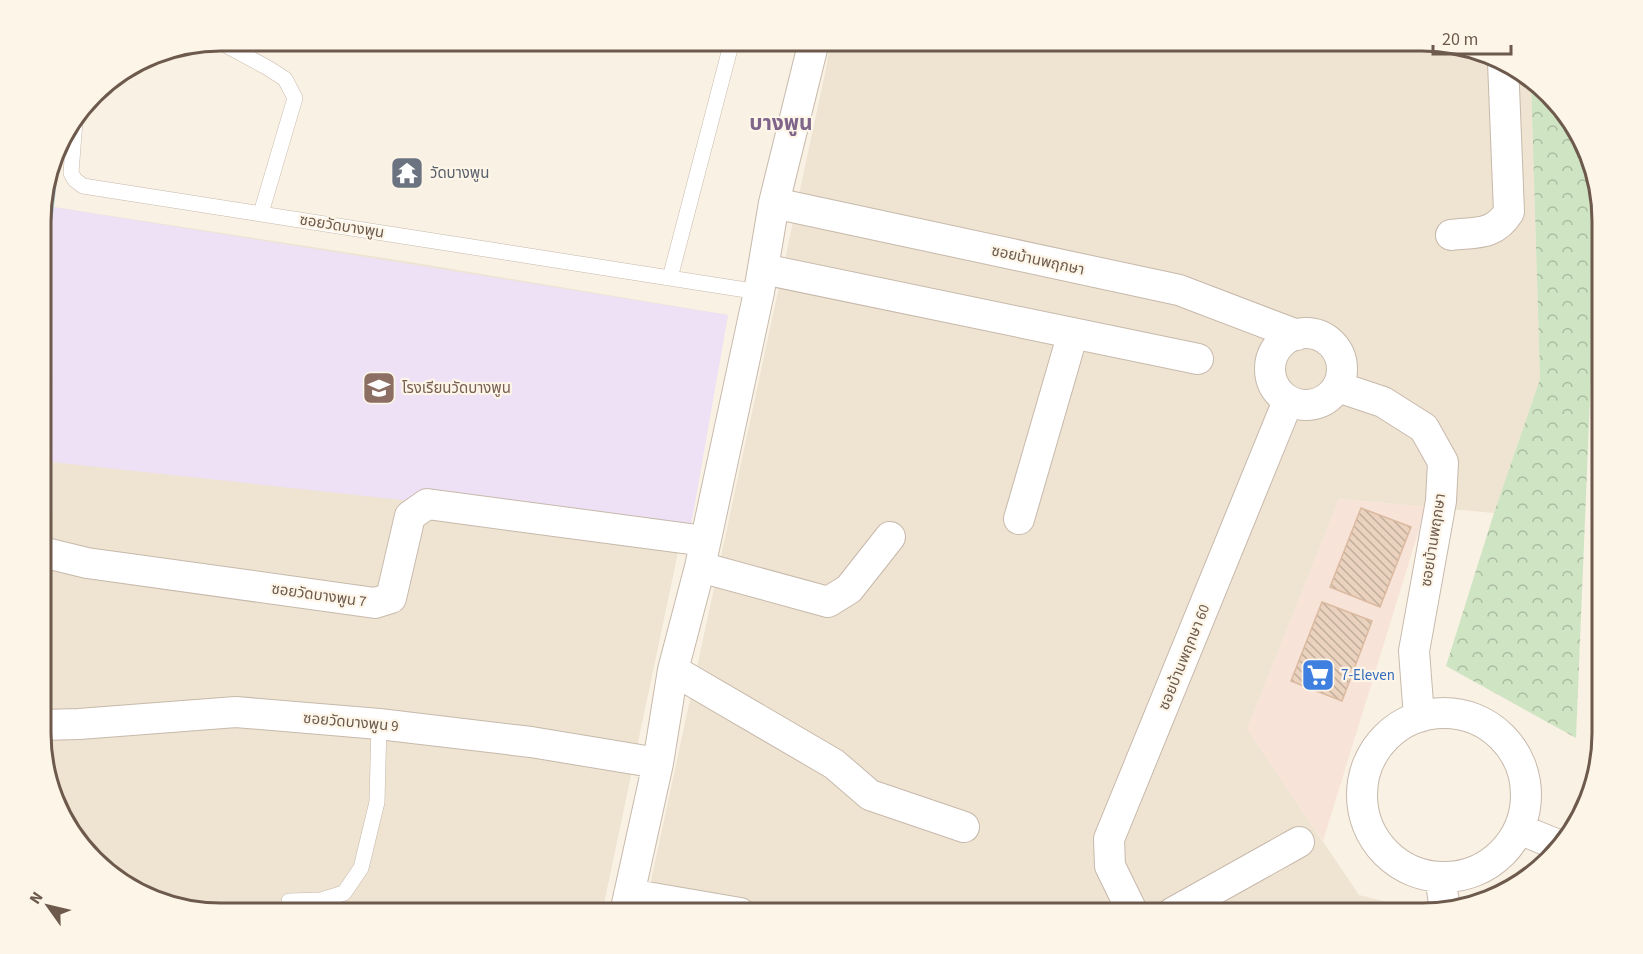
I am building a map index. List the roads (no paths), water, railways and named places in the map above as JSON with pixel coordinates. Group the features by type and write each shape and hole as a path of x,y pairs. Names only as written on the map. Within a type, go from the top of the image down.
{"street":[{"path":"627,903 658,763 673,670 703,554 761,280 774,203 811,51"},
{"path":"1451,235 1492,230 1502,224 1509,212 1503,72"},
{"name":"ซอยบ้านพฤกษา","path":"774,203 1179,290 1297,334 1310,332 1324,338 1335,347 1341,360 1342,374 1338,387 1383,402 1424,428 1443,462 1441,501 1414,651 1419,717"},
{"path":"761,280 1073,333 1198,359"},
{"path":"1019,519 1073,333"},
{"path":"1297,334 1284,341 1275,352 1270,365 1271,379 1278,392 1288,401 1301,406 1316,404 1328,398 1338,387"},
{"name":"ซอยบ้านพฤกษา 60","path":"1128,903 1110,866 1109,839 1288,401"},
{"name":"ซอยวัดบางพูน 7","path":"51,554 87,563 375,603 391,598 410,516 427,504 703,554"},
{"path":"703,554 828,602 849,589 890,537"},
{"path":"673,670 834,764 870,795 964,827"},
{"name":"ซอยวัดบางพูน 9","path":"51,725 236,712 379,724 531,742 658,763"},
{"path":"1443,713 1467,716 1488,726 1506,741 1522,768 1526,784 1526,800 1519,829 1506,848 1491,862 1467,874 1440,878 1409,870 1383,850 1366,822 1362,806 1365,774 1375,752 1391,733 1419,717 1443,713"},
{"path":"1519,829 1552,842"},
{"path":"1190,903 1299,842"},
{"path":"1440,878 1444,902"}],"lane":[{"path":"236,51 285,79 295,98 261,213"},
{"path":"670,278 729,51"},
{"name":"ซอยวัดบางพูน","path":"74,136 71,173 75,180 83,186 670,278 761,280"},
{"path":"289,901 321,900 344,893 361,868 377,802 379,724"}],"water":[{"path":"56,181 51,225 52,199"}],"place":[{"name":"วัดบางพูน","path":"407,173"},
{"name":"โรงเรียนวัดบางพูน","path":"379,388"},
{"name":"7-Eleven","path":"1318,675"}],"district":[{"name":"บางพูน","path":"781,123"}]}
